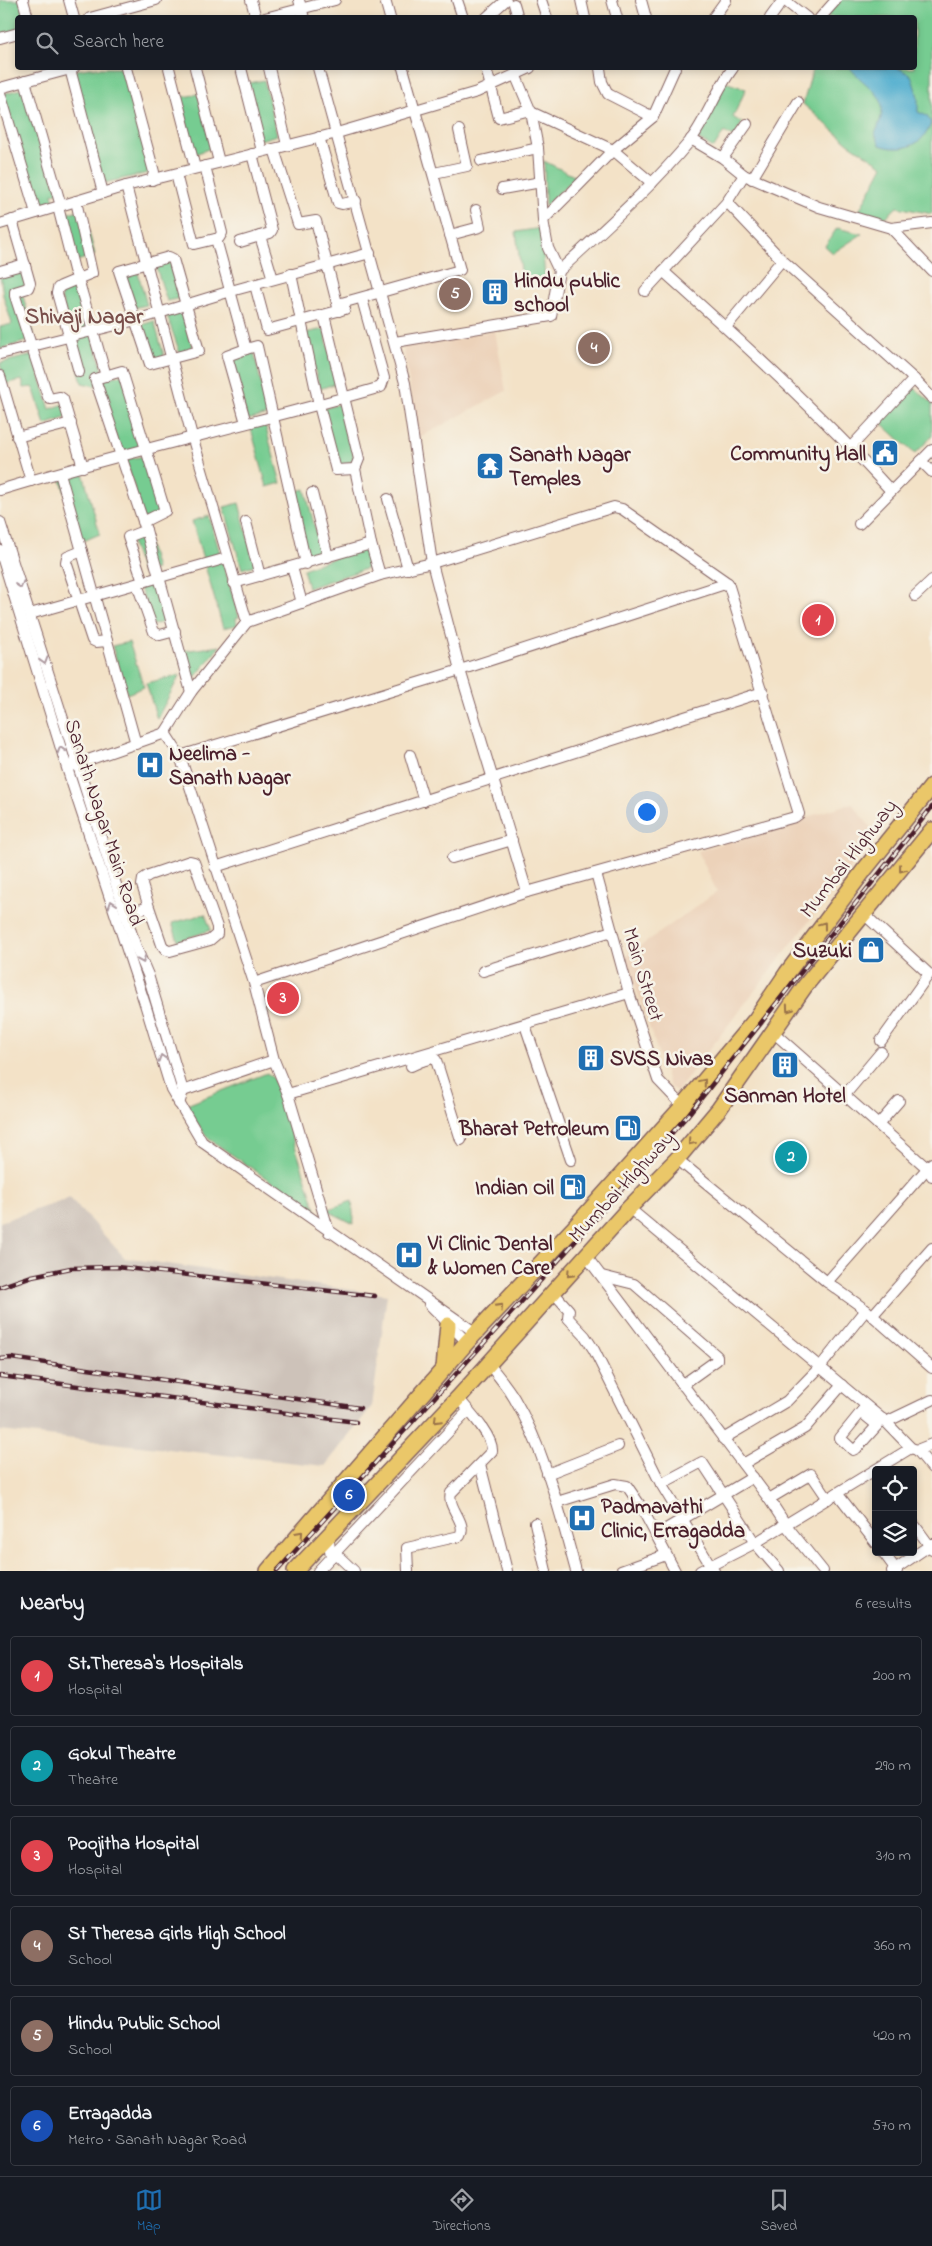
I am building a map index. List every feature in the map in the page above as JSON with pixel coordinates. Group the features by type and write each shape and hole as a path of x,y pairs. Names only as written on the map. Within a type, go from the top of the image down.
{"highway":[{"name":"Mumbai Highway","path":"268,1571 444,1368 572,1230 683,1106 756,1019 787,973 865,869 932,786"},
{"name":"Mumbai Highway","path":"295,1571 458,1398 629,1208 677,1158 719,1109 805,986 865,915 932,830"},
{"path":"787,973 805,986"},
{"path":"444,1368 448,1325"}],"street":[{"path":"23,0 27,15"},
{"path":"69,0 73,15"},
{"path":"101,15 156,0"},
{"path":"251,0 255,15"},
{"path":"277,15 335,0"},
{"path":"385,0 389,15"},
{"path":"458,0 462,15"},
{"path":"541,0 546,15"},
{"path":"581,0 584,15"},
{"path":"612,0 616,15"},
{"path":"641,0 645,15"},
{"path":"715,15 726,0"},
{"path":"772,15 783,0 803,15"},
{"path":"823,15 836,0"},
{"path":"490,15 510,2 516,15"},
{"path":"0,38 15,35"},
{"path":"73,70 104,193"},
{"path":"127,70 154,172 152,180"},
{"path":"170,70 222,236 194,244 176,174"},
{"path":"196,70 219,162"},
{"path":"240,242 270,233 272,230 241,70"},
{"path":"268,70 287,145"},
{"path":"319,70 405,383 432,563 460,670 528,892"},
{"path":"255,284 267,330 324,315 338,308 460,270 405,70"},
{"path":"486,70 499,118 530,111 613,150 652,184"},
{"path":"0,224 126,186 337,133 477,92 525,70"},
{"path":"600,70 602,82 608,94 652,117"},
{"path":"543,220 613,150 652,117 674,70"},
{"path":"559,271 652,184 691,139 732,70"},
{"path":"0,88 25,81 45,71"},
{"path":"395,342 551,317 559,271 548,248 543,220 538,148 530,111 516,74"},
{"path":"25,81 59,206 74,270 106,376"},
{"path":"0,93 36,213"},
{"path":"645,291 748,177 798,102"},
{"path":"723,158 747,124"},
{"path":"434,173 467,166 459,130"},
{"path":"319,137 338,203 356,201"},
{"path":"691,139 723,158 748,177 819,207 892,228 932,222"},
{"path":"481,161 538,148"},
{"path":"274,149 298,224 300,226 316,221 338,308"},
{"path":"502,189 541,182"},
{"path":"126,186 145,265 160,312 192,436 247,622"},
{"path":"76,201 92,273 58,288 57,292 79,372"},
{"path":"727,202 782,260 914,379 932,398"},
{"path":"450,235 480,227 476,210"},
{"path":"12,220 30,286 16,292 14,296 48,397 50,399 63,398 83,467"},
{"path":"892,228 932,271"},
{"path":"260,236 273,279"},
{"path":"216,239 246,349"},
{"path":"0,354 94,332 255,284 370,253"},
{"path":"171,257 186,305 199,351 150,364 118,271 171,257"},
{"path":"726,327 782,260"},
{"path":"0,271 25,264"},
{"path":"663,271 726,327 851,447 891,491"},
{"path":"291,274 319,405 336,470 354,469"},
{"path":"0,490 192,436 274,417 381,387 384,384 384,378 362,301"},
{"path":"324,315 346,397 359,458 354,469 380,575"},
{"path":"246,423 226,356 256,346 274,417 306,564"},
{"path":"175,631 160,636 154,632 128,537 144,526 165,511 122,371 95,379 144,526 175,631 191,692"},
{"path":"0,376 30,481"},
{"path":"851,447 914,379"},
{"path":"17,437 71,423"},
{"path":"859,524 932,450"},
{"path":"921,461 932,472"},
{"path":"60,473 136,744"},
{"path":"312,493 328,557"},
{"path":"388,499 408,569"},
{"path":"72,766 165,733 191,692 247,622 380,575 432,563 618,507 728,583 799,814 795,817 528,892 254,983"},
{"path":"0,522 30,614 72,766 148,975 182,1091 179,1104"},
{"path":"246,522 260,576"},
{"path":"234,583 371,544"},
{"name":"Sanath Nagar Main Road","path":"0,550 72,766 171,1089 179,1104 202,1142 425,1299"},
{"path":"82,551 67,556 66,562 93,641 107,642"},
{"path":"30,614 227,558"},
{"path":"292,567 302,603"},
{"path":"915,596 932,580"},
{"path":"180,756 460,670 728,583"},
{"path":"215,867 763,692"},
{"path":"165,733 180,756 254,983 274,1060 288,1094 329,1232"},
{"path":"410,755 424,801"},
{"path":"452,858 512,840"},
{"path":"190,861 194,862 217,927 217,934 210,940 170,951 166,950 162,945 149,907 142,885 143,879 149,875 190,861"},
{"name":"Main Street","path":"596,873 629,993 658,1080 683,1106"},
{"path":"125,914 149,907"},
{"path":"865,915 930,975 880,1041"},
{"path":"483,971 612,931"},
{"path":"417,1061 629,993"},
{"path":"525,1025 571,1160"},
{"path":"772,1032 930,1169 827,1282"},
{"path":"844,1096 881,1052"},
{"path":"288,1094 433,1058 436,1060 462,1140"},
{"path":"182,1091 274,1060"},
{"path":"878,1125 899,1101"},
{"path":"677,1158 827,1282 869,1313 932,1368"},
{"path":"629,1208 820,1366 842,1385 864,1409 914,1449 932,1468"},
{"path":"723,1438 787,1401 932,1248"},
{"path":"586,1256 743,1464 786,1525 823,1571"},
{"path":"602,1276 634,1284 717,1356 717,1360 682,1385"},
{"path":"553,1292 569,1310 568,1318 586,1336 661,1484 684,1519 712,1569"},
{"path":"425,1299 439,1305 471,1338"},
{"path":"425,1299 448,1325 471,1338"},
{"path":"489,1364 513,1396 525,1418 557,1502 576,1571"},
{"path":"743,1464 805,1428 842,1385"},
{"path":"408,1571 407,1548 460,1536 462,1532 461,1526 450,1497 451,1493 492,1451 493,1445 458,1398"},
{"path":"864,1409 840,1438 853,1450 882,1422 932,1400"},
{"path":"318,1571 468,1411"},
{"path":"700,1571 712,1569 914,1449 932,1444"},
{"path":"547,1474 618,1446"},
{"path":"661,1484 702,1462 755,1542 780,1571"},
{"path":"480,1464 507,1571"},
{"path":"769,1499 812,1474 828,1499"},
{"path":"656,1536 753,1478"},
{"path":"557,1502 615,1484 627,1486 640,1505 675,1571"},
{"path":"837,1493 872,1538"},
{"path":"536,1523 546,1571"},
{"path":"886,1556 895,1570 931,1546 917,1528"},
{"path":"328,1534 333,1555 354,1571"},
{"path":"621,1571 666,1555"}],"shaded area":[{"path":"495,331 506,391 418,438 403,346"},
{"path":"852,803 876,835 677,1091 670,1087 625,957 717,892 698,851"},
{"path":"70,1198 125,1258 387,1295 372,1406 325,1466 0,1431 0,1222"}],"green space":[{"path":"0,0 20,0 25,15 15,15 15,32 0,36"},
{"path":"840,0 932,0 932,214 897,207 884,219 859,211 883,166 848,143 803,104 812,70 917,70 917,15 827,15"},
{"path":"125,70 153,172 104,183 72,71"},
{"path":"264,80 277,135 260,140 245,84"},
{"path":"725,82 746,89 733,117 742,123 734,138 724,132 714,148 697,139"},
{"path":"28,87 58,192 52,194 54,202 35,205 3,94"},
{"path":"198,94 211,148 195,154 180,98"},
{"path":"544,161 576,177 545,206"},
{"path":"83,209 95,255 74,262 61,215"},
{"path":"541,228 545,278 522,279 516,232"},
{"path":"837,228 862,234 833,253 825,246"},
{"path":"170,260 181,298 167,301 155,264"},
{"path":"23,266 28,285 21,289 35,339 0,349 0,327 12,324 3,295 0,273"},
{"path":"136,266 147,305 133,308 120,271"},
{"path":"77,281 92,330 71,335 59,289"},
{"path":"183,312 194,350 180,353 167,316"},
{"path":"154,321 165,359 151,363 138,326"},
{"path":"324,329 337,383 320,389 305,333"},
{"path":"92,333 104,375 95,386 82,383 71,339"},
{"path":"254,352 268,415 247,420 232,359"},
{"path":"33,355 50,409 64,404 71,416 45,425 33,387 24,388 22,380 5,384 0,363"},
{"path":"122,375 143,448 121,453 97,379"},
{"path":"912,386 932,403 932,436 915,454 879,421"},
{"path":"340,404 355,460 339,466 322,409"},
{"path":"264,421 281,483 267,487 250,425"},
{"path":"146,456 164,512 143,519 126,459"},
{"path":"83,473 100,534 81,542 61,480"},
{"path":"305,489 321,552 308,555 291,493"},
{"path":"239,503 255,565 242,569 224,507"},
{"path":"209,516 239,617 236,618 237,625 223,628 192,521"},
{"path":"145,531 156,569 142,573 129,536"},
{"path":"368,546 374,566 308,588 303,569"},
{"path":"156,583 167,621 153,625 140,588"},
{"path":"129,642 144,687 127,694 112,646"},
{"path":"220,646 192,681 182,651"},
{"path":"180,675 157,719 146,683"},
{"path":"205,914 211,930 178,941 172,923"},
{"path":"267,1073 273,1078 317,1213 209,1139 184,1106"},
{"path":"352,1201 354,1224 326,1210"}],"water":[{"path":"852,70 902,70 911,75 918,97 918,112 927,116 931,123 923,137 911,146 904,148 880,145 875,134 880,121 881,102 873,90"}],"railway":[{"path":"277,1571 687,1116 932,807"},
{"path":"0,1287 32,1276 71,1268 117,1267 375,1296"},
{"path":"0,1359 11,1358 360,1408"},
{"path":"0,1376 356,1422"}],"place":[{"name":"Hindu public school","path":"495,292"},
{"name":"Hindu Public School","path":"455,294"},
{"name":"St Theresa Girls High School","path":"594,348"},
{"name":"Community Hall","path":"885,453"},
{"name":"Sanath Nagar Temples","path":"490,466"},
{"name":"St.Theresa's Hospitals","path":"818,620"},
{"name":"Neelima - Sanath Nagar","path":"150,765"},
{"name":"Suzuki","path":"871,950"},
{"name":"Poojitha Hospital","path":"283,998"},
{"name":"SVSS Nivas","path":"591,1058"},
{"name":"Sanman Hotel","path":"785,1065"},
{"name":"Bharat Petroleum","path":"628,1128"},
{"name":"Gokul Theatre","path":"791,1157"},
{"name":"Indian Oil","path":"573,1187"},
{"name":"Vi Clinic Dental & Women Care","path":"409,1255"},
{"name":"Erragadda","path":"349,1495"},
{"name":"Padmavathi Clinic, Erragadda","path":"582,1518"}],"district":[{"name":"Shivaji Nagar","path":"84,315"}]}
